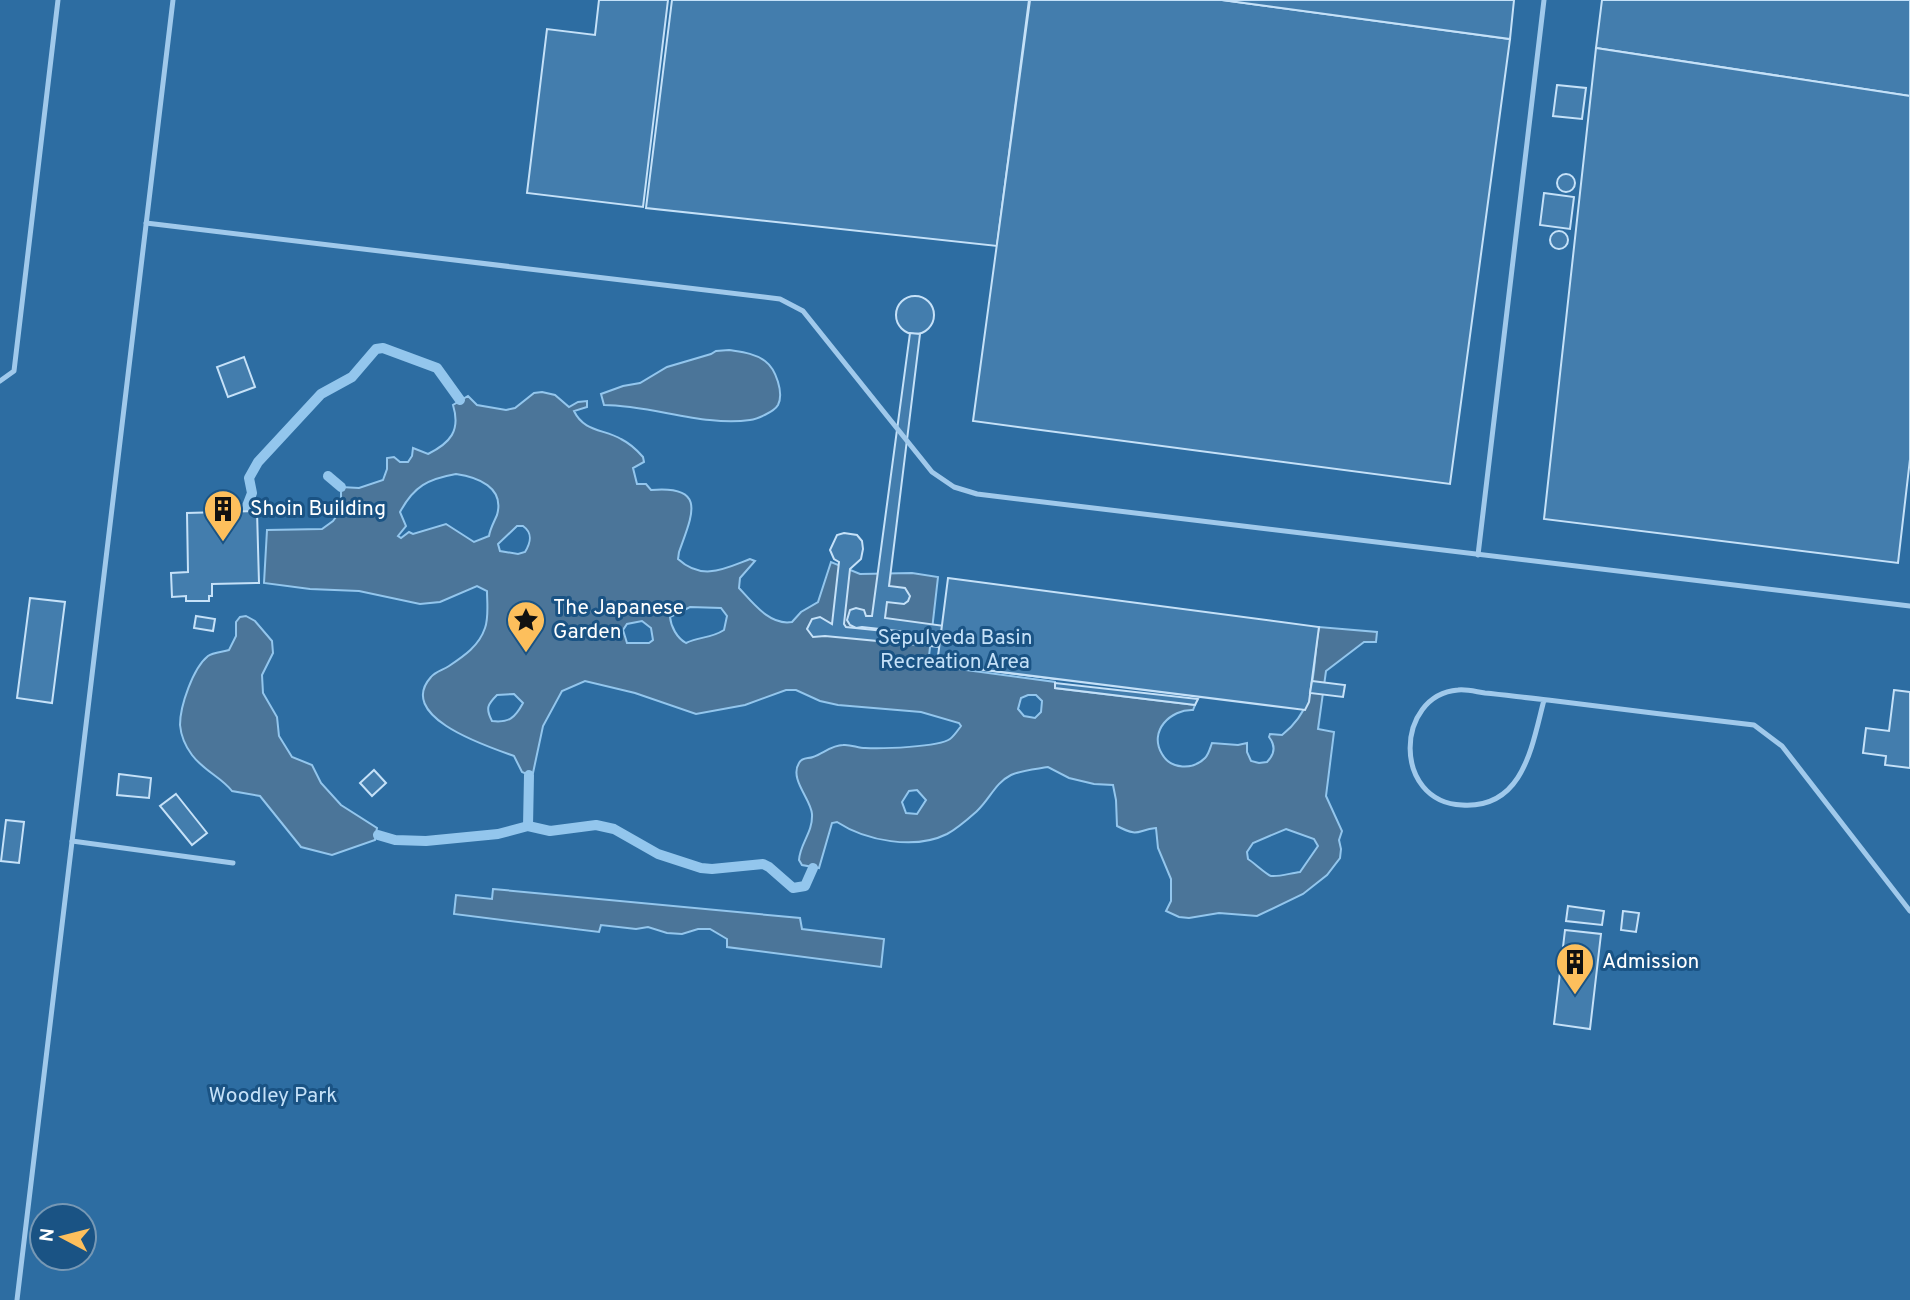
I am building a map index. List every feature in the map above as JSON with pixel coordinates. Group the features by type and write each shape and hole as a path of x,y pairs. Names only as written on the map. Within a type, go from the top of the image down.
{"lane":[{"path":"0,381 14,371 58,0"},
{"path":"17,1300 173,0"},
{"path":"1478,555 1545,0"},
{"path":"146,223 780,299 803,311 932,472 954,487 977,494 1910,606"},
{"path":"1544,700 1525,767 1513,786 1492,800 1474,806 1448,805 1431,796 1417,778 1409,759 1409,742 1424,707 1440,695 1458,690 1544,700 1754,726 1782,746 1910,911"},
{"path":"72,841 233,863"}],"green space":[{"name":"Sepulveda Basin Recreation Area","path":"0,0 1910,0 1910,1300 0,1300"}],"shaded area":[{"path":"729,350 761,358 773,370 778,382 780,400 773,410 753,419 715,421 640,408 604,405 601,394 640,383 667,367 716,351"},
{"path":"534,393 555,395 569,407 587,401 587,407 574,411 583,423 624,441 643,457 644,462 633,468 637,484 646,484 651,490 681,492 688,498 691,515 678,559 687,566 696,570 713,571 750,559 755,561 740,578 739,588 769,617 792,622 801,612 818,602 831,562 860,574 912,573 938,577 928,665 1055,682 1055,688 1195,705 1193,710 1170,717 1158,737 1158,745 1166,759 1182,767 1194,765 1205,758 1212,743 1247,743 1251,761 1267,762 1274,750 1270,734 1282,735 1303,711 1308,699 1319,627 1377,632 1376,642 1364,642 1326,671 1318,729 1334,732 1326,796 1342,831 1339,840 1340,858 1327,875 1303,894 1257,916 1219,913 1179,917 1166,911 1171,901 1171,879 1158,848 1156,828 1134,832 1124,830 1117,826 1113,785 1069,778 1048,767 1005,778 982,806 966,820 947,834 934,839 920,842 891,841 862,834 837,822 832,823 819,868 802,865 800,854 811,827 812,814 798,782 797,769 800,761 839,745 883,748 944,742 961,726 959,723 921,712 838,705 820,701 796,690 786,690 745,705 696,714 635,693 585,681 562,691 543,726 533,773 529,775 522,772 514,756 467,738 435,717 425,705 423,692 431,677 465,654 482,634 487,619 487,591 477,586 440,602 420,604 359,591 310,589 264,583 267,530 322,529 333,521 341,510 341,487 359,488 383,480 387,458 394,457 400,462 408,462 413,448 428,454 448,441 456,422 453,405 468,396 477,405 506,410 515,408","holes":["464,475 480,481 493,491 498,505 489,536 474,542 446,524 413,534 409,532 401,538 398,536 406,526 400,512 405,503 416,490 437,478","517,526 526,529 530,538 525,552 518,554 500,551 498,544","690,607 721,608 727,616 724,630 686,643 673,628 670,617","642,621 651,628 653,640 649,643 627,643 623,630 627,624","514,694 523,703 511,718 503,721 492,721 488,709 497,695","1028,695 1036,695 1042,701 1041,712 1035,718 1024,716 1018,709 1021,698","917,790 926,800 917,814 906,813 902,802 909,791","1286,829 1314,839 1318,846 1300,872 1278,876 1271,876 1263,871 1248,859 1247,852 1253,843"]},
{"path":"246,616 255,621 272,641 273,653 262,675 263,693 277,717 279,736 292,757 312,765 321,783 341,805 377,828 375,840 332,855 301,847 260,796 232,791 197,761 188,748 180,725 185,698 193,678 208,656 229,650 236,636 236,622 240,617"},
{"path":"493,889 800,918 802,929 884,939 881,967 727,947 727,939 710,929 698,929 682,934 648,927 636,929 601,925 599,932 454,914 456,895 492,899"}],"building":[{"path":"599,0 668,0 643,207 527,193 547,29 595,35"},
{"path":"672,0 1029,0 997,246 646,208"},
{"path":"1030,0 1222,0 1510,39 1450,484 973,421"},
{"path":"1222,0 1514,0 1510,39"},
{"path":"1602,0 1910,0 1910,96 1596,48"},
{"path":"1596,48 1910,96 1910,459 1898,563 1544,519"},
{"path":"1557,85 1586,88 1582,119 1553,116"},
{"path":"1562,174 1570,174 1575,183 1573,190 1562,192 1557,187 1557,179"},
{"path":"1544,193 1574,197 1570,229 1540,225"},
{"path":"1559,231 1565,234 1568,240 1565,246 1559,249 1553,246 1550,240 1553,234"},
{"path":"915,296 928,302 934,315 928,328 915,334 902,328 896,315 902,302"},
{"path":"910,333 920,334 889,586 905,588 910,596 904,604 887,602 885,618 952,627 952,637 856,628 847,620 850,610 856,608 864,610 866,616 872,616"},
{"path":"244,357 255,387 228,397 217,367"},
{"name":"Shoin Building","path":"257,511 259,583 212,584 209,601 186,601 186,596 172,597 171,573 188,572 187,513"},
{"path":"837,535 857,535 862,541 863,549 861,559 850,569 844,624 846,627 1060,649 1056,679 937,664 940,647 813,637 807,629 812,619 820,617 832,624 839,562 834,559 830,550"},
{"path":"948,578 1319,627 1309,702 1305,710 937,664"},
{"path":"30,598 65,602 52,703 17,698"},
{"path":"196,616 215,619 213,631 194,628"},
{"path":"1312,681 1345,685 1343,697 1310,693"},
{"path":"1055,683 1198,699 1195,705 1055,688"},
{"path":"1894,690 1910,692 1910,768 1885,765 1886,756 1863,753 1866,728 1889,731"},
{"path":"374,770 386,783 372,796 360,783"},
{"path":"119,774 151,778 149,798 117,795"},
{"path":"176,794 207,833 192,845 160,806"},
{"path":"6,820 24,822 19,863 1,861"},
{"path":"1568,906 1604,911 1602,925 1566,921"},
{"path":"1623,911 1639,913 1636,932 1621,930"},
{"name":"Admission","path":"1565,930 1601,934 1590,1029 1554,1024"}],"waterway":[{"path":"246,521 249,514 247,506 252,493 249,478 258,462 321,394 352,377 376,349 383,348 437,368 460,400"},
{"path":"328,476 341,487"},
{"path":"528,826 529,775"},
{"path":"378,835 395,840 426,841 498,834 528,826 550,831 596,825 614,829 658,854 701,868 763,864 793,888 805,886 813,868"}],"place":[{"name":"Shoin Building","path":"223,543"},
{"name":"The Japanese Garden","path":"526,654"},
{"name":"Admission","path":"1575,996"}],"park label":[{"name":"Woodley Park","path":"273,1096"}]}
